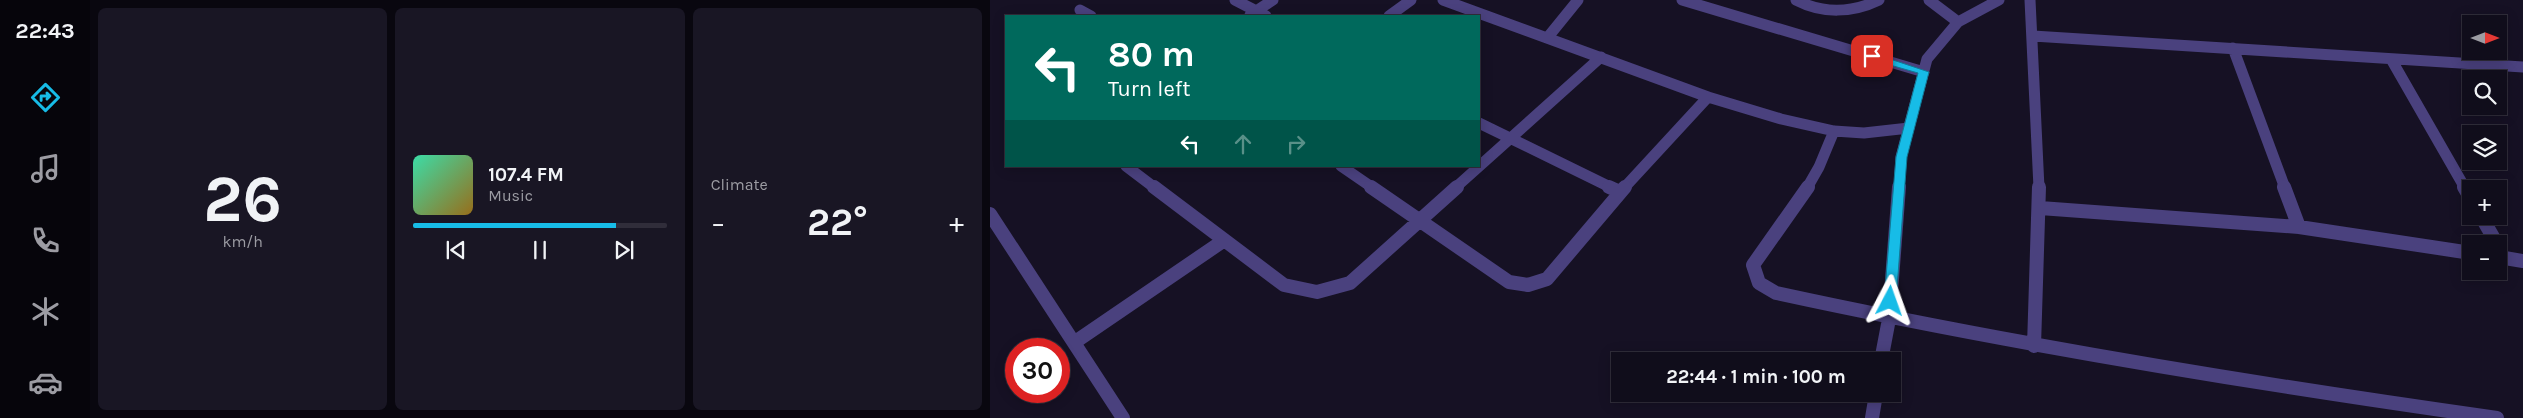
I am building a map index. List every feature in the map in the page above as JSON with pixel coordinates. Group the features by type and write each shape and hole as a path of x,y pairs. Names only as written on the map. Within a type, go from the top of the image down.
{"street":[{"path":"1236,0 1252,14 1273,0"},
{"path":"1390,15 1411,0"},
{"path":"1443,0 1708,97 1781,119 1834,130 1864,133 1908,128"},
{"path":"1548,37 1578,0"},
{"path":"1682,0 1924,72"},
{"path":"1796,0 1807,6 1839,11 1869,6 1879,0"},
{"path":"1929,0 1958,22"},
{"path":"1884,352 1889,319 1901,157 1927,59 1958,22 1999,0"},
{"path":"2030,0 2040,208 2034,346"},
{"path":"1080,10 1089,15"},
{"path":"2033,36 2523,67"},
{"path":"2233,48 2300,227"},
{"path":"1127,167 1223,241 1284,285 1307,294 1328,293 1350,282 1512,140 1601,58"},
{"path":"2391,59 2462,183"},
{"path":"1342,167 1422,220 1509,282 1528,285 1547,279 1620,192 1708,97"},
{"path":"1480,124 1620,192"},
{"path":"1834,130 1826,158 1808,189 1753,265 1754,276 1761,288 1889,319 2034,346 2359,399 2496,418"},
{"path":"2040,208 2300,227 2462,252"},
{"path":"990,214 1076,342 1124,418"},
{"path":"1076,342 1223,241"},
{"path":"2507,256 2523,262"},
{"path":"1872,418 1875,402"}],"route":[{"path":"1872,56 1924,72 1901,157 1890,301"}]}
